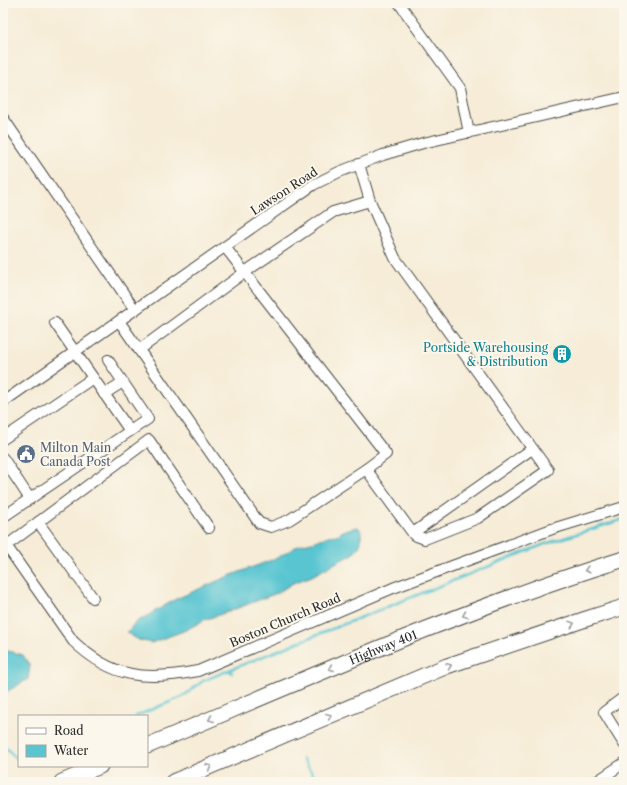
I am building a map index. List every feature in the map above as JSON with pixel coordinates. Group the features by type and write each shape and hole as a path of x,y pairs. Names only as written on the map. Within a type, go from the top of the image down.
{"highway":[{"name":"Highway 401","path":"148,746 294,683 479,609 575,574 624,559"},
{"path":"173,782 448,666 624,607"},
{"path":"62,782 98,767"}],"street":[{"path":"399,3 460,88 469,133"},
{"name":"Lawson Road","path":"3,402 313,185 359,164 423,143 624,97"},
{"path":"3,118 135,310"},
{"path":"359,164 370,201 395,258 548,470 478,518 426,539 420,538 413,533 366,469"},
{"path":"139,350 245,272 333,212 370,201"},
{"path":"119,321 259,523 271,527 289,520 366,469 386,454 225,246"},
{"path":"55,323 130,432"},
{"path":"3,517 148,419 108,360"},
{"path":"3,438 93,378"},
{"path":"104,394 123,382"},
{"path":"5,544 38,522 149,440 209,528"},
{"path":"413,533 532,449"},
{"path":"3,458 30,499"},
{"name":"Boston Church Road","path":"5,544 73,641 86,653 113,669 130,674 151,677 172,676 198,671 393,588 545,532 624,507"},
{"path":"38,522 93,598"},
{"path":"624,697 604,712 624,744"},
{"path":"596,782 624,763"}],"water":[{"path":"358,527 361,531 361,542 359,547 352,555 312,576 293,583 277,593 204,620 186,630 151,643 139,640 127,633 135,623 176,599 229,576 277,558 299,545 316,541 328,536 337,535 345,530"},
{"path":"8,651 23,655 30,666 28,679 3,694 3,652"}],"waterway":[{"path":"138,715 182,697 203,681 229,670 545,544 624,519"},
{"path":"229,670 232,673"},
{"path":"3,745 16,758 18,757"},
{"path":"303,759 318,782"}],"place":[{"name":"Portside Warehousing & Distribution","path":"562,354"},
{"name":"Milton Main Canada Post","path":"26,454"}]}
